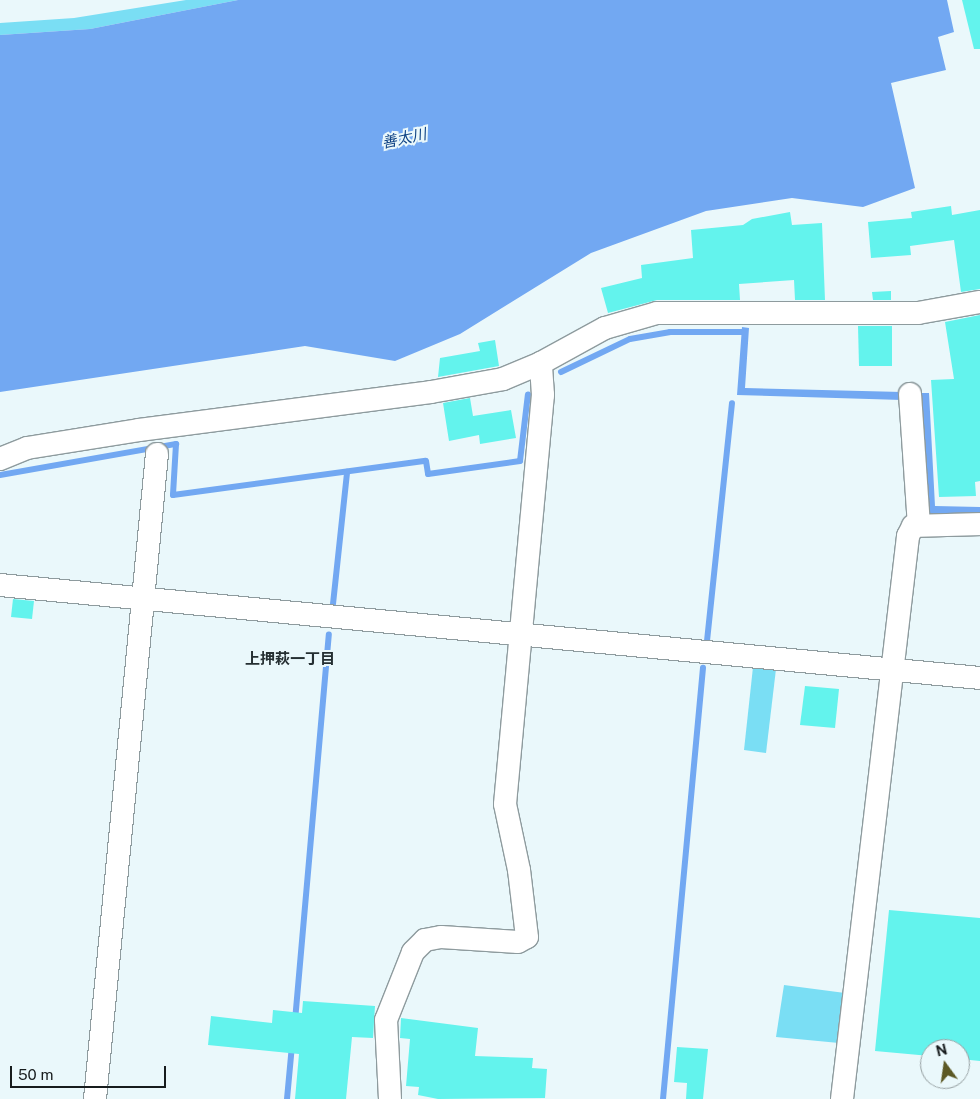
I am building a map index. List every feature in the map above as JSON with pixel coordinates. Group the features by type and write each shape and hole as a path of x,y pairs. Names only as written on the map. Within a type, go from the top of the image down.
{"street":[{"path":"0,459 27,448 120,433 432,392 503,379 541,364 605,328 657,313 918,313 980,302"},
{"path":"390,1099 386,1020 413,952 425,940 441,937 518,942 526,937 520,870 505,804 543,395 541,364"},
{"path":"910,394 919,526"},
{"path":"95,1099 157,454"},
{"path":"842,1099 895,671 908,536 913,526 980,524"},
{"path":"0,585 521,637 980,678"}],"shaded area":[{"path":"186,0 238,0 90,29 0,35 0,23 74,18"},
{"path":"753,667 776,669 766,753 744,750"},
{"path":"784,985 845,993 839,1043 776,1037"}],"water":[{"name":"善太川","path":"238,0 947,0 954,32 938,37 946,70 891,83 915,188 863,207 792,198 706,211 591,253 460,334 395,361 305,346 0,392 0,35 90,29"},
{"path":"742,327 749,328 745,388 902,392 902,400 737,395"},
{"path":"920,393 929,393 935,506 980,507 980,514 925,514"}],"building":[{"path":"962,0 980,0 980,49 974,49"},
{"path":"951,206 952,215 980,210 980,289 961,292 954,240 910,246 911,255 871,258 868,222 912,218 911,212"},
{"path":"790,212 792,225 822,223 825,300 795,300 794,280 739,284 740,300 657,300 608,313 601,288 642,278 641,265 693,258 691,230 743,225 752,219"},
{"path":"891,291 891,300 873,300 872,292"},
{"path":"980,315 980,481 975,482 976,496 939,497 931,380 954,379 945,322"},
{"path":"858,326 892,326 892,366 859,366"},
{"path":"495,340 499,366 438,377 440,358 480,351 478,343"},
{"path":"470,398 473,416 511,410 516,438 480,444 479,435 449,441 443,403"},
{"path":"13,599 34,601 32,619 11,617"},
{"path":"805,686 839,689 835,728 800,725"},
{"path":"889,910 980,918 980,1061 970,1060 970,1039 920,1039 920,1055 875,1051"},
{"path":"303,1001 375,1006 373,1038 352,1037 346,1099 295,1099 299,1054 208,1045 211,1016 272,1023 273,1010 302,1013"},
{"path":"401,1018 478,1028 475,1056 533,1058 532,1068 547,1069 545,1098 438,1099 418,1095 419,1087 406,1086 410,1039 400,1038"},
{"path":"677,1047 708,1049 703,1099 686,1099 687,1083 674,1082"}],"waterway":[{"path":"561,372 630,339 670,332 745,332 745,336"},
{"path":"0,475 176,444 173,495 426,461 428,474 520,461 528,394"},
{"path":"707,641 732,403"},
{"path":"333,604 347,472"},
{"path":"295,1021 329,634"},
{"path":"663,1099 703,668"},
{"path":"287,1099 292,1045"}],"district":[{"name":"上押萩一丁目","path":"290,659"}]}
